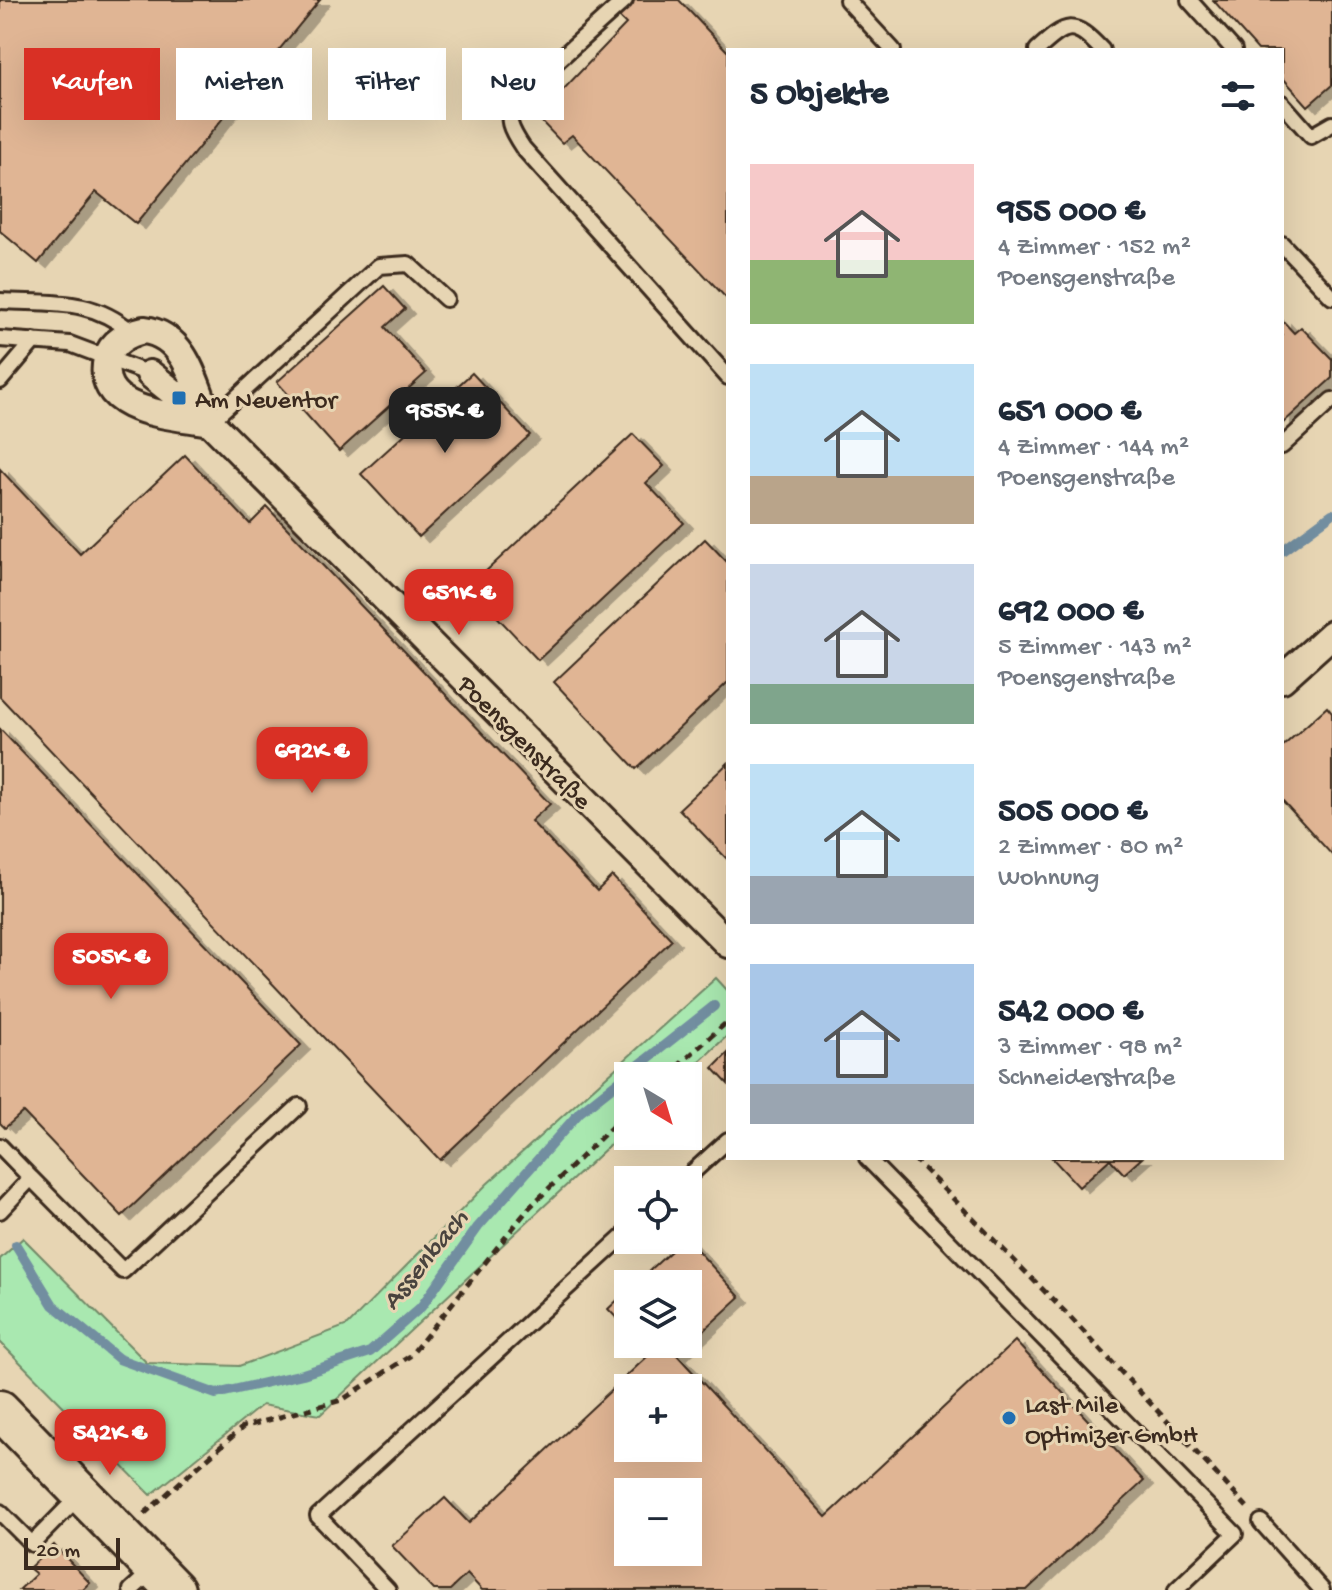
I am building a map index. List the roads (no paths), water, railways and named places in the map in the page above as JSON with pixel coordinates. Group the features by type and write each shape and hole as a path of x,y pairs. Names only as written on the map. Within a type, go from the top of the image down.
{"main road":[{"path":"0,1410 122,1534 153,1583"}],"street":[{"path":"157,331 178,347 210,422 127,405 109,385 107,357 119,341 132,332 157,331"},
{"name":"Poensgenstraße","path":"150,374 210,422 726,942"},
{"path":"1284,677 1332,634"}],"lane":[{"path":"625,0 515,99 508,111 510,127 523,148 726,375"},
{"path":"847,0 891,48"},
{"path":"1189,0 1232,48"},
{"path":"1039,48 1060,29 1073,26 1082,29 1100,48"},
{"path":"1284,105 1311,136 1332,124"},
{"path":"1284,246 1332,297"},
{"path":"210,422 379,266 408,264 446,299"},
{"path":"0,301 90,306 110,314 132,332"},
{"path":"0,339 70,344 150,374"},
{"path":"0,381 34,341"},
{"path":"1284,444 1332,400"},
{"path":"0,1146 123,1271 299,1106"},
{"path":"699,1166 726,1142"},
{"path":"869,1160 1235,1534 1176,1590"},
{"path":"0,1211 31,1178"},
{"path":"388,1590 318,1516 614,1245"},
{"path":"0,1512 32,1544 82,1492"},
{"path":"1261,1522 1322,1590"}],"waterway":[{"name":"Assenbach","path":"1284,550 1332,514"},
{"name":"Assenbach","path":"16,1245 53,1305 119,1359 216,1394 303,1374 370,1352 421,1307 478,1227 580,1112 714,1006"}],"place":[{"name":"Am Neuentor","path":"179,398"},
{"name":"Last Mile Optimizer GmbH","path":"1009,1418"}]}
